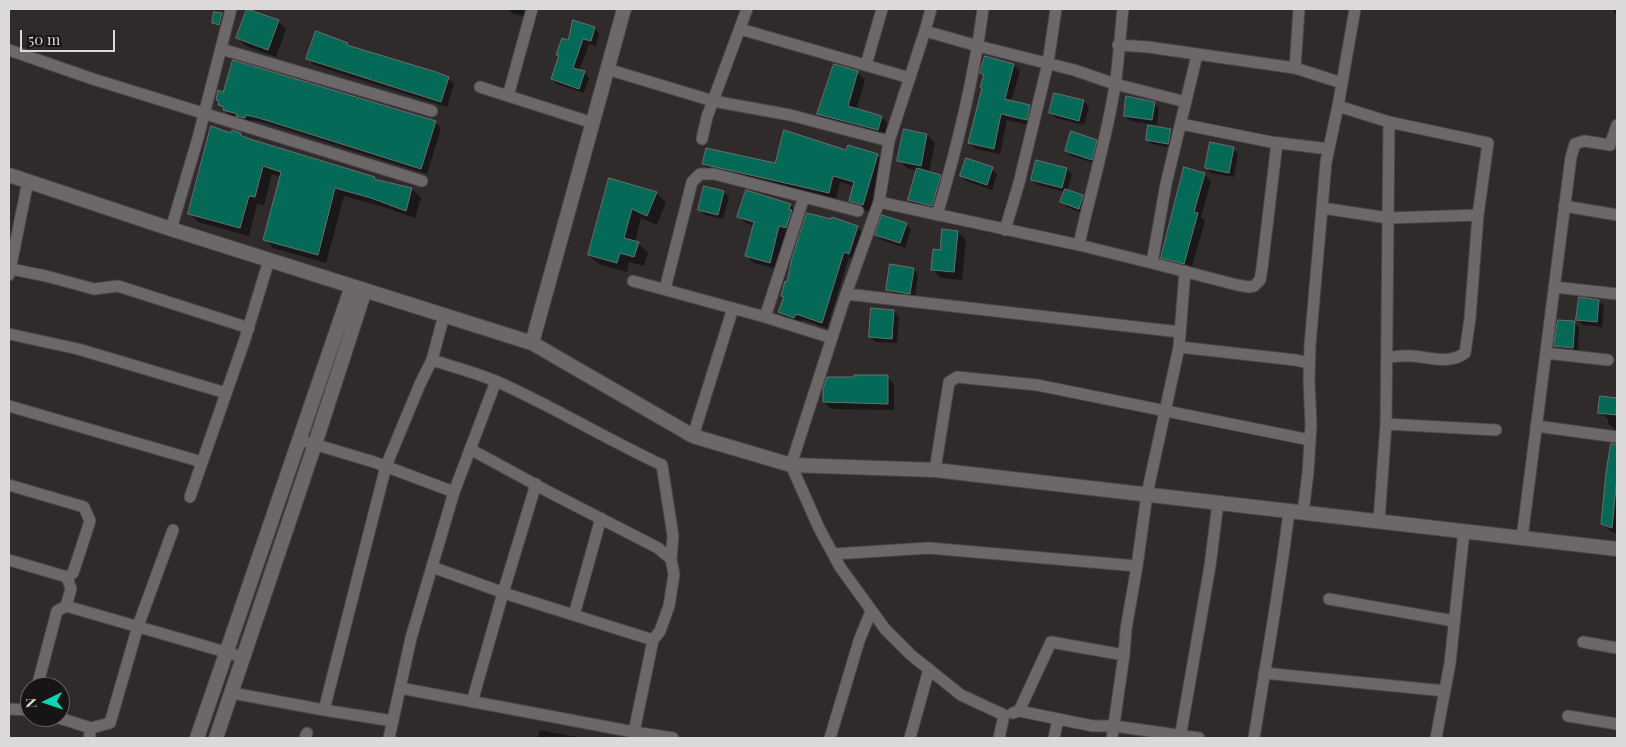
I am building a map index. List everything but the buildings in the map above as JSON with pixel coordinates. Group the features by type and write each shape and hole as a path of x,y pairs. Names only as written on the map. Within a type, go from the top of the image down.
{"street":[{"path":"171,229 198,138 232,9"},
{"path":"508,96 532,9"},
{"path":"532,343 624,9"},
{"path":"702,139 713,101 747,9"},
{"path":"866,65 882,9"},
{"path":"931,9 889,141 879,202 846,294 791,465 819,528 840,567 871,611 885,629 961,695 1004,715 1020,711 1113,732 1199,738"},
{"path":"937,215 955,150 978,46 983,9"},
{"path":"1005,230 1019,183 1048,63 1056,9"},
{"path":"1079,245 1085,213 1106,132 1115,84 1123,9"},
{"path":"1295,68 1299,9"},
{"path":"1303,513 1310,440 1309,363 1326,162 1355,9"},
{"path":"740,29 910,78"},
{"path":"925,31 1186,102"},
{"path":"1118,45 1148,47 1295,68 1342,83"},
{"path":"221,48 432,111"},
{"path":"9,50 93,79 422,181"},
{"path":"1152,263 1166,184 1197,55"},
{"path":"607,69 713,101 790,116 889,141"},
{"path":"480,87 592,123"},
{"path":"1338,106 1390,122 1488,143 1478,214 1470,318 1465,353 1455,359 1432,359 1411,356 1387,357"},
{"path":"1379,521 1386,424 1390,122"},
{"path":"1181,124 1277,143 1329,149"},
{"path":"1522,538 1571,157 1575,144 1584,141 1614,146 1617,125"},
{"path":"879,202 1079,245 1249,287 1254,286 1260,280 1277,143"},
{"path":"665,289 692,182 700,174 714,174 858,211"},
{"path":"9,176 532,343 692,436 791,465 935,470 1617,548"},
{"path":"28,181 10,270 46,276 94,289 118,286 249,328"},
{"path":"765,317 804,198"},
{"path":"1564,206 1617,215"},
{"path":"1322,208 1388,218 1478,214"},
{"path":"190,497 249,328 269,260"},
{"path":"1113,732 1126,628 1147,494 1179,347 1185,271"},
{"path":"632,281 765,317 832,338"},
{"path":"1554,287 1617,294"},
{"path":"197,738 300,440 358,288"},
{"path":"216,738 315,444 358,288"},
{"path":"846,294 1180,332"},
{"path":"692,436 733,308"},
{"path":"324,710 386,466 432,360 444,315"},
{"path":"9,334 78,350 226,393"},
{"path":"1179,347 1309,363"},
{"path":"1546,353 1608,360"},
{"path":"432,360 496,381 662,464 673,536 671,559 674,574 668,606 660,631 653,640 641,735"},
{"path":"935,470 949,382 958,377 1037,385 1310,440"},
{"path":"389,738 411,638 454,492 496,381"},
{"path":"9,406 202,462"},
{"path":"1386,424 1496,430"},
{"path":"1536,426 1617,437"},
{"path":"300,440 386,466 454,492"},
{"path":"470,449 658,548 671,559"},
{"path":"472,702 536,484"},
{"path":"9,485 84,507 90,521 73,573 67,577"},
{"path":"1180,737 1210,566 1218,503"},
{"path":"1254,738 1281,573 1288,511"},
{"path":"574,614 601,518"},
{"path":"70,724 90,733 110,723 138,626 173,530"},
{"path":"1436,738 1445,691 1464,531"},
{"path":"833,554 929,548 1137,566"},
{"path":"9,560 67,577"},
{"path":"432,567 653,640"},
{"path":"40,677 58,611 66,606 71,589 67,577"},
{"path":"1330,599 1454,621"},
{"path":"66,606 244,657"},
{"path":"830,738 859,641 871,611"},
{"path":"1020,711 1050,642 1124,655"},
{"path":"1583,642 1617,648"},
{"path":"910,738 928,668"},
{"path":"1264,673 1445,691"},
{"path":"400,688 641,735 673,738"},
{"path":"232,692 393,721"},
{"path":"998,738 1004,715"},
{"path":"1568,716 1617,724"},
{"path":"1054,738 1058,719"}]}
